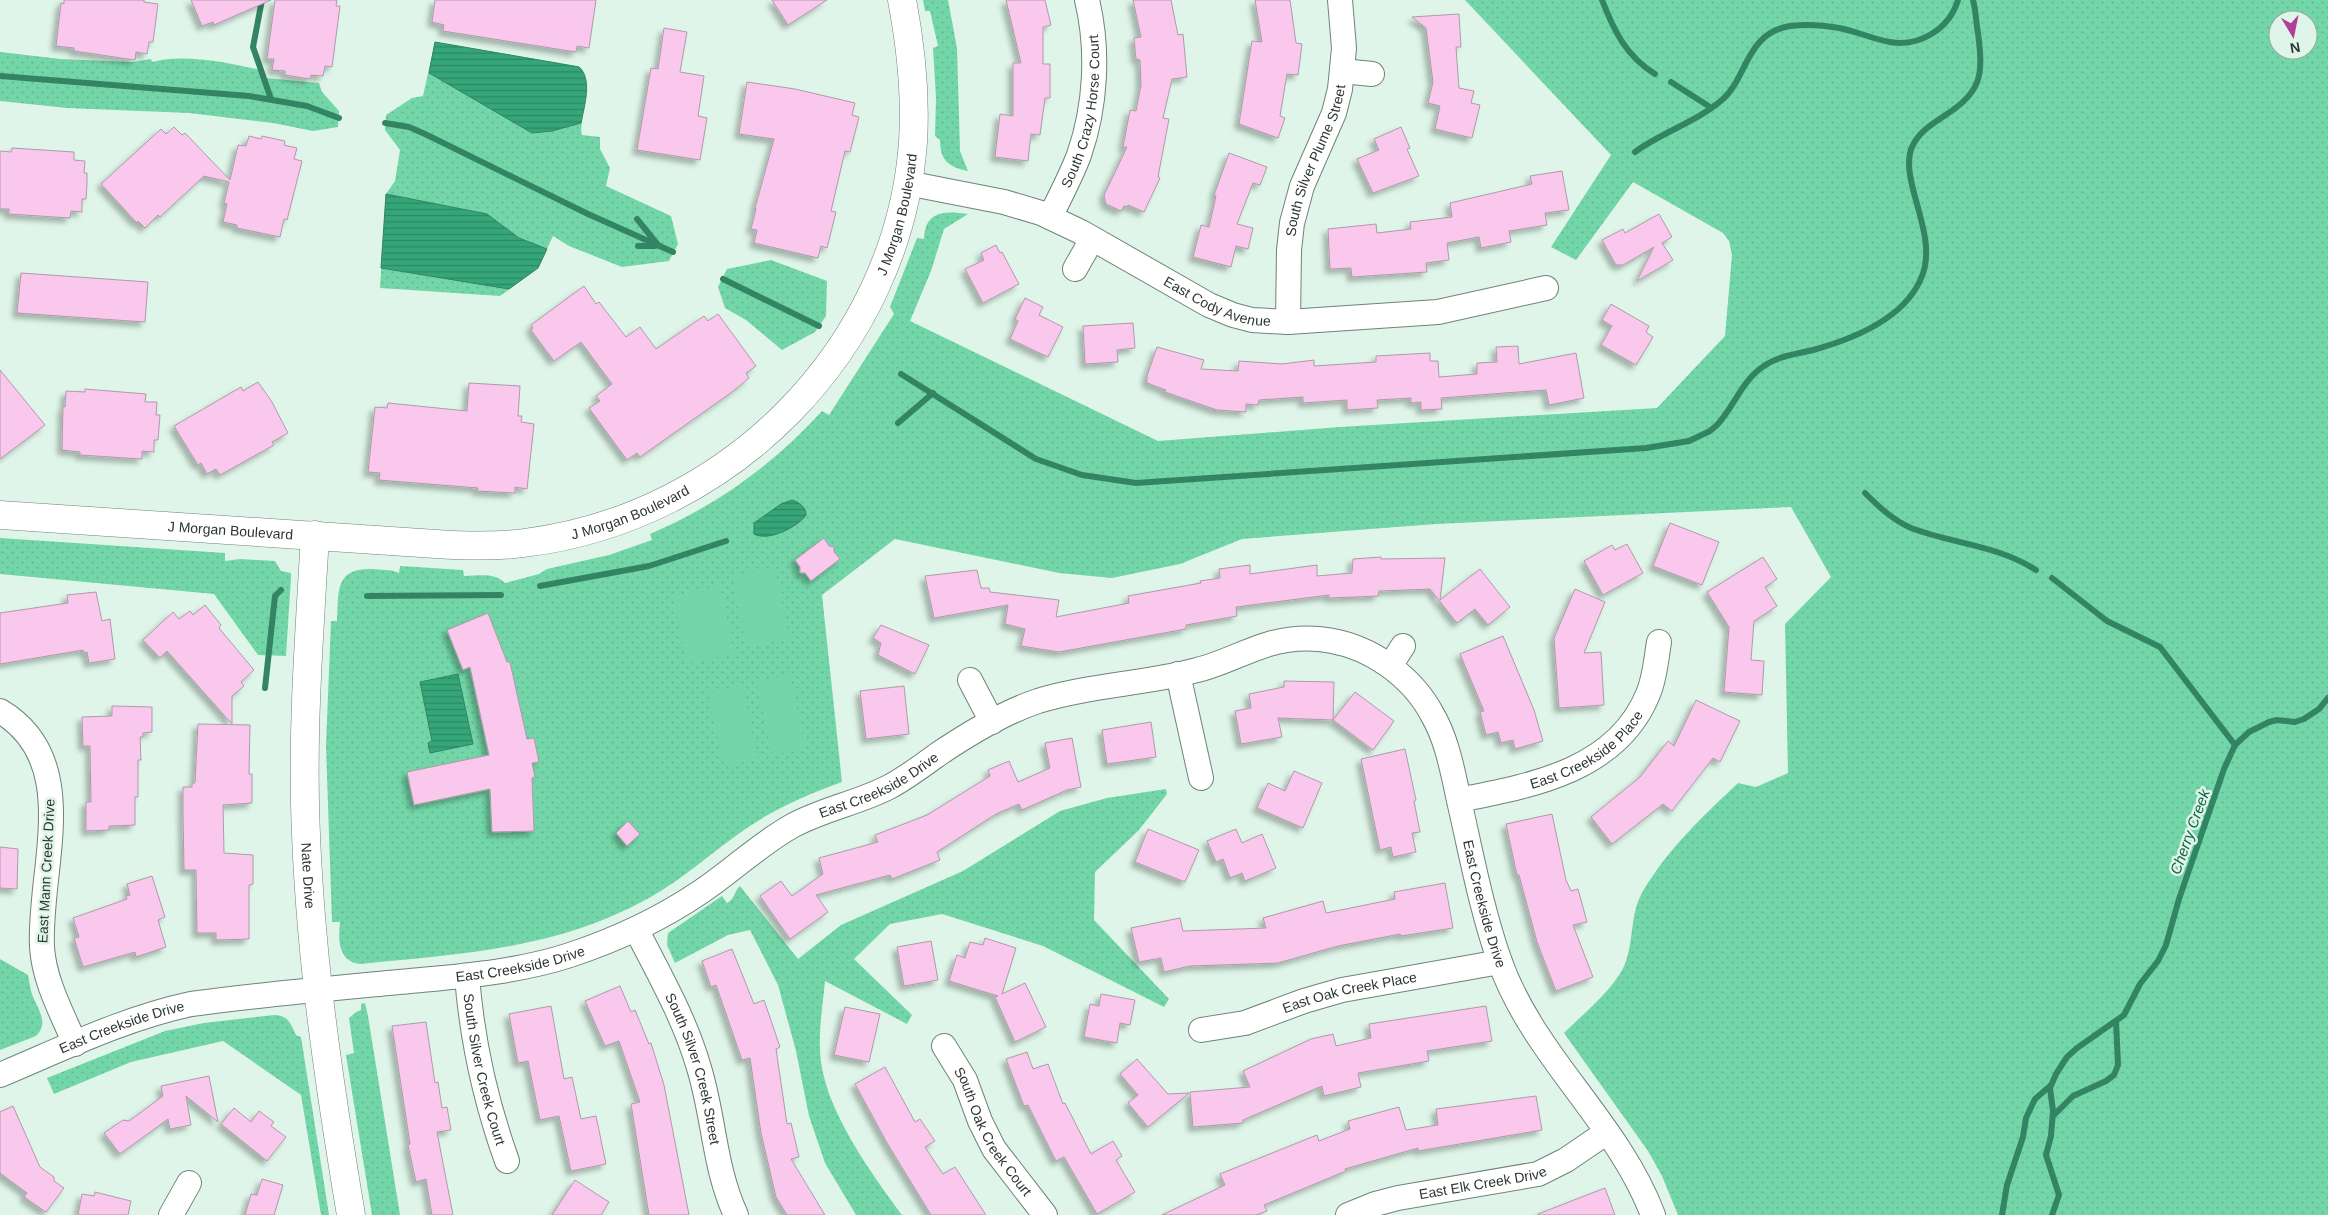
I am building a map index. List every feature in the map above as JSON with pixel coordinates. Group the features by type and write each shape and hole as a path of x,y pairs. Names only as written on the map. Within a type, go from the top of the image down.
{"street":[{"name":"J Morgan Boulevard","path":"0,515 466,546 527,543 578,533 620,520 667,500 706,478 776,426 802,400 828,368 859,320 877,284 896,232 907,183 913,144 914,96 911,50 902,0"},
{"name":"South Crazy Horse Court","path":"1050,217 1080,152 1091,103 1094,48 1087,0"},
{"name":"South Silver Plume Street","path":"1288,322 1289,250 1292,223 1309,168 1337,105 1342,71 1343,30 1340,0"},
{"path":"1342,71 1372,74"},
{"name":"East Cody Avenue","path":"907,183 1004,202 1050,217 1225,312 1252,320 1288,322 1446,311 1546,288"},
{"path":"1075,269 1092,239"},
{"name":"Nate Drive","path":"315,535 308,664 305,788 308,875 318,990 329,1083 351,1215"},
{"name":"East Creekside Drive","path":"0,1075 149,1015 181,1006 318,990 466,976 520,968 558,959 636,929 695,896 756,848 786,830 822,812 889,787 958,741 992,722 1031,704 1067,693 1178,674 1212,666 1269,644 1306,639 1347,644 1371,654 1390,666 1413,686 1432,713 1446,746 1483,906 1500,962 1515,997 1536,1034 1607,1132 1634,1173 1653,1215"},
{"name":"East Creekside Place","path":"1458,800 1557,777 1578,767 1606,748 1631,722 1647,696 1654,677 1659,642"},
{"path":"1390,666 1403,646"},
{"path":"1178,674 1201,778"},
{"path":"970,680 992,722"},
{"name":"East Mann Creek Drive","path":"0,711 15,721 32,738 40,752 47,773 50,796 42,928 44,960 46,975 75,1044"},
{"name":"South Silver Creek Street","path":"636,929 679,1016 697,1060 707,1098 722,1180 736,1215"},
{"name":"East Oak Creek Place","path":"1201,1030 1245,1023 1304,1000 1342,990 1500,962"},
{"name":"South Silver Creek Court","path":"466,976 479,1071 494,1126 507,1161"},
{"name":"South Oak Creek Court","path":"944,1046 965,1080 980,1121 994,1149 1045,1215"},
{"name":"East Elk Creek Drive","path":"1348,1215 1394,1207 1538,1174 1566,1160 1607,1132"},
{"path":"171,1215 189,1183"}],"shaded area":[{"path":"923,0 948,0 957,48 960,151 968,171 947,162 940,147 940,140 935,136 936,98 933,48 938,46 930,11 925,11"},
{"path":"1465,0 2328,0 2328,1215 1678,1215 1662,1176 1648,1151 1564,1033 1608,990 1622,970 1626,961 1639,899 1663,861 1675,847 1738,783 1756,787 1788,773 1785,624 1831,577 1791,507 1436,524 1242,539 1180,564 1112,578 1059,573 895,539 822,595 842,782 804,797 767,815 720,847 662,891 615,915 580,928 544,939 435,957 360,964 347,959 343,954 339,936 340,922 332,922 326,746 331,621 337,621 339,592 345,577 360,570 372,569 389,570 399,573 400,566 463,570 464,576 491,576 505,583 539,574 547,569 609,555 652,540 650,534 698,510 743,482 784,449 822,411 829,415 894,314 890,307 917,238 924,239 928,222 938,215 945,213 968,214 944,229 931,271 910,321 1158,441 1340,427 1657,408 1725,336 1732,255 1729,241 1723,233 1633,182 1576,260 1551,247 1611,155"},
{"path":"435,42 577,66 582,69 586,88 582,135 600,137 600,149 610,168 606,186 671,216 678,244 669,261 622,267 569,246 553,236 538,268 500,296 380,288 386,194 395,181 400,150 385,130 386,115 412,98 423,96"},
{"path":"435,42 579,67 586,79 587,86 581,123 552,131 532,133 429,73"},
{"path":"0,52 61,59 131,62 151,59 152,62 178,58 208,60 264,71 266,78 319,83 322,92 339,111 338,127 313,131 273,123 189,113 67,108 0,101"},
{"path":"386,194 487,214 519,238 547,249 538,268 509,289 381,268"},
{"path":"771,260 827,281 826,316 815,332 782,350 746,320 725,308 718,287 727,269"},
{"path":"792,500 800,504 805,510 806,515 802,520 774,535 760,536 754,534 754,523 781,504"},
{"path":"0,538 225,553 225,561 240,559 275,561 281,571 291,573 286,656 258,655 214,594 0,574"},
{"path":"775,567 789,639 746,647 732,576"},
{"path":"720,586 734,654 687,664 673,596"},
{"path":"458,674 473,744 430,753 428,743 432,741 420,682"},
{"path":"790,675 806,748 773,755 756,682"},
{"path":"742,686 758,759 724,766 708,693"},
{"path":"1166,789 1167,794 1139,830 1095,872 1094,920 1169,999 1164,1007 1043,946 942,914 890,924 854,959 912,1015 907,1024 825,981 820,1049 822,1070 829,1092 838,1115 862,1158 902,1215 856,1215 825,1163 809,1116 796,1051 778,985 750,930 728,935 675,963 667,945 668,933 722,896 727,903 740,886 798,959 841,925 963,871 1060,811 1107,798"},
{"path":"0,959 28,975 31,991 41,1014 42,1025 36,1036 0,1050"},
{"path":"365,1003 400,1215 372,1215 346,1055 354,1053 349,1018 361,1010 361,1004"},
{"path":"274,1015 286,1018 296,1035 301,1037 329,1215 321,1215 301,1095 223,1041 131,1062 54,1094 47,1078 165,1031 204,1023"}],"building":[{"path":"64,0 144,0 144,2 158,4 153,42 149,42 147,54 136,52 135,60 74,51 74,48 56,46 61,3 64,4"},
{"path":"191,0 271,0 214,25 213,22 202,26"},
{"path":"275,0 337,0 336,6 340,6 332,67 325,66 323,76 311,75 310,79 285,75 285,71 272,70 274,59 267,59"},
{"path":"435,0 596,0 589,48 577,46 576,52 443,31 444,25 432,22"},
{"path":"772,0 827,0 788,25"},
{"path":"1006,0 1045,0 1051,25 1043,27 1043,64 1050,64 1050,98 1045,98 1040,135 1031,134 1028,161 995,157 1000,114 1013,116 1013,63 1021,63"},
{"path":"1133,0 1171,0 1178,35 1183,34 1187,77 1172,79 1163,118 1169,119 1158,177 1160,178 1144,212 1128,205 1127,207 1124,206 1121,211 1106,204 1104,195 1127,147 1123,147 1130,110 1136,111 1141,85 1140,60 1136,59 1134,38 1141,37"},
{"path":"1255,0 1290,0 1296,43 1302,44 1298,75 1287,74 1280,116 1285,118 1278,138 1239,124 1252,41 1262,42"},
{"path":"1459,14 1461,47 1456,47 1459,88 1474,91 1471,103 1480,105 1472,138 1435,129 1440,106 1428,103 1433,82 1426,28 1412,17"},
{"path":"664,28 687,32 680,72 704,76 698,116 707,118 700,160 637,150 651,68 658,69"},
{"path":"747,82 795,89 855,103 852,115 859,117 850,152 845,151 831,211 836,212 827,248 821,246 818,258 754,243 757,230 751,229 755,208 774,139 739,134"},
{"path":"174,127 182,135 185,133 230,180 238,145 246,146 249,136 261,139 262,136 285,141 284,145 297,148 294,159 302,161 287,220 284,219 280,237 237,228 237,225 223,222 227,204 224,203 229,182 204,176 160,217 158,215 145,228 138,221 137,223 101,184 161,129 166,134"},
{"path":"1401,127 1410,148 1407,149 1419,176 1373,193 1357,159 1379,150 1374,139"},
{"path":"12,148 74,152 74,160 85,161 84,173 87,173 87,185 86,199 82,199 82,212 71,211 70,218 9,214 9,209 0,209 0,151 11,152"},
{"path":"1229,153 1267,167 1260,185 1253,183 1237,224 1253,228 1248,249 1236,246 1231,267 1193,257 1201,225 1209,227 1216,196 1214,195"},
{"path":"1562,171 1569,210 1545,213 1547,225 1509,231 1511,242 1481,248 1479,237 1447,243 1449,260 1426,263 1427,272 1352,277 1351,268 1330,269 1328,229 1376,224 1377,233 1411,229 1410,222 1452,217 1450,203 1532,184 1530,176"},
{"path":"1659,214 1672,237 1662,243 1673,260 1637,281 1654,247 1623,265 1616,265 1602,240 1623,229 1625,233"},
{"path":"996,245 1000,253 1002,252 1019,284 983,303 965,269 984,260 981,253"},
{"path":"21,273 148,282 145,322 17,313"},
{"path":"584,286 596,304 599,302 626,337 640,327 656,349 704,316 708,321 718,314 756,366 746,373 749,378 732,392 640,457 637,453 627,460 589,408 600,401 596,396 612,384 581,342 554,361 531,330 533,328 531,325"},
{"path":"1025,298 1043,307 1039,315 1063,327 1048,357 1010,339 1018,321 1015,319"},
{"path":"1611,304 1649,326 1646,332 1653,337 1636,365 1601,345 1612,326 1602,320"},
{"path":"1133,323 1135,348 1117,350 1118,362 1085,364 1083,326"},
{"path":"1518,346 1519,364 1576,353 1584,398 1549,405 1546,390 1441,398 1442,409 1421,410 1421,402 1411,403 1411,398 1377,400 1378,408 1347,410 1347,400 1303,403 1303,397 1259,400 1258,405 1246,404 1246,412 1217,410 1165,392 1166,390 1147,383 1147,376 1157,347 1204,360 1201,369 1238,371 1239,361 1282,364 1314,360 1314,366 1376,362 1376,356 1430,353 1430,361 1438,361 1439,377 1477,374 1477,363 1497,362 1496,347"},
{"path":"0,370 45,425 0,459"},
{"path":"258,382 272,402 288,433 272,442 274,445 220,475 216,469 207,474 201,463 198,465 174,426 241,387 243,391"},
{"path":"469,383 520,386 518,416 522,416 521,422 534,424 527,489 515,487 515,493 477,491 478,488 379,480 380,473 368,472 375,407 387,408 388,403 467,411"},
{"path":"85,389 146,394 145,402 157,402 156,415 160,415 158,440 154,440 154,452 142,451 142,459 80,455 80,452 62,450 63,406 65,407 66,391 85,392"},
{"path":"1670,523 1719,542 1702,585 1653,566"},
{"path":"824,538 829,546 834,547 834,552 840,559 811,581 805,573 800,573 800,567 795,560"},
{"path":"1627,544 1643,573 1603,595 1584,561 1612,545 1615,550"},
{"path":"1381,557 1381,559 1445,558 1440,600 1480,569 1510,607 1488,625 1475,609 1457,623 1430,589 1379,591 1378,596 1329,598 1329,595 1236,607 1237,616 1186,625 1186,629 1059,652 1021,646 1025,629 1005,624 1008,605 934,618 925,576 977,570 981,588 989,588 990,592 1059,600 1056,617 1129,603 1128,596 1220,578 1219,569 1250,565 1250,574 1317,565 1317,576 1352,573 1353,559"},
{"path":"1763,557 1777,579 1765,587 1777,606 1754,621 1751,660 1764,661 1762,695 1724,692 1729,627 1707,592"},
{"path":"1575,589 1605,602 1584,653 1601,652 1604,705 1559,708 1554,638"},
{"path":"96,592 102,621 110,619 115,659 89,663 87,652 84,653 83,650 0,664 0,613 68,603 67,595"},
{"path":"205,605 221,625 219,628 254,670 241,682 244,686 232,696 232,724 167,651 160,658 143,640 173,612 179,619 190,611 193,615"},
{"path":"488,613 507,662 510,662 527,739 534,738 539,762 532,763 535,777 532,778 534,831 492,832 490,789 414,805 407,772 489,755 470,667 463,670 447,630"},
{"path":"881,625 929,645 915,674 878,655 881,643 873,638"},
{"path":"1503,636 1534,710 1543,741 1515,749 1513,740 1501,743 1498,732 1486,735 1480,712 1484,711 1460,654"},
{"path":"1284,681 1334,682 1333,720 1278,718 1282,737 1241,744 1235,711 1251,708 1249,694 1284,687"},
{"path":"904,686 909,734 866,739 860,691"},
{"path":"1355,692 1394,721 1373,750 1333,720"},
{"path":"1696,700 1740,721 1720,762 1713,758 1672,811 1663,804 1612,844 1591,817 1640,777 1668,741 1674,746"},
{"path":"112,706 152,707 152,732 143,733 143,737 140,737 141,760 138,760 138,797 135,797 135,825 109,826 109,830 86,831 86,802 91,802 90,746 83,746 82,717 112,716"},
{"path":"1151,722 1156,757 1107,764 1102,730"},
{"path":"198,724 250,725 249,774 252,774 252,803 223,805 224,853 253,855 253,884 249,885 249,939 216,940 216,933 197,933 196,870 184,870 183,787 192,787 192,783 195,783"},
{"path":"1072,738 1081,787 1067,790 1022,810 1019,804 996,814 937,852 940,860 892,879 890,875 816,895 828,912 790,939 760,896 781,881 792,896 823,874 819,858 878,842 875,835 927,815 990,776 988,770 1009,761 1018,782 1050,768 1045,743"},
{"path":"1405,749 1416,800 1414,801 1420,832 1412,833 1416,852 1393,857 1391,847 1380,850 1361,759"},
{"path":"1294,771 1322,783 1303,828 1257,808 1268,783 1285,791"},
{"path":"1552,814 1566,880 1571,891 1578,889 1587,922 1573,925 1593,977 1556,991 1537,942 1519,875 1517,875 1506,824"},
{"path":"628,821 640,834 627,846 616,833"},
{"path":"1148,829 1199,850 1185,882 1135,862"},
{"path":"1236,829 1242,843 1262,834 1276,868 1245,881 1242,873 1230,878 1223,859 1216,862 1207,841"},
{"path":"0,847 18,849 17,889 0,888"},
{"path":"152,876 165,917 158,920 166,947 136,957 135,952 83,967 74,938 79,937 73,918 127,899 126,896 130,895 127,884"},
{"path":"1445,883 1453,928 1401,936 1400,934 1338,946 1278,963 1190,966 1164,972 1161,958 1139,962 1131,928 1180,918 1183,931 1266,928 1263,918 1323,901 1326,913 1395,899 1394,892"},
{"path":"985,938 1016,948 1002,994 1025,983 1046,1027 1015,1042 995,997 998,996 949,981 957,955 965,958 970,942 983,945"},
{"path":"931,941 938,980 904,986 897,947"},
{"path":"732,949 754,1004 764,1000 780,1047 776,1049 787,1124 791,1123 799,1157 791,1159 825,1215 787,1215 776,1197 761,1133 750,1058 742,1060 716,985 711,987 702,961"},
{"path":"620,986 631,1012 635,1010 649,1044 651,1043 664,1085 689,1215 649,1215 631,1104 640,1102 619,1041 605,1046 585,1001"},
{"path":"1101,994 1135,1000 1130,1025 1120,1023 1117,1043 1084,1037 1090,1004 1099,1006"},
{"path":"551,1006 564,1079 572,1077 581,1119 596,1116 606,1164 571,1171 559,1116 540,1120 528,1061 518,1063 509,1014"},
{"path":"1486,1006 1492,1041 1427,1051 1429,1061 1358,1073 1361,1087 1324,1096 1322,1086 1243,1120 1243,1123 1193,1127 1190,1092 1250,1087 1243,1071 1311,1039 1333,1034 1336,1046 1371,1038 1369,1024"},
{"path":"845,1007 880,1014 869,1062 834,1055"},
{"path":"426,1022 435,1083 438,1082 442,1108 447,1107 451,1130 437,1132 453,1215 432,1215 426,1179 416,1182 408,1145 410,1144 392,1026"},
{"path":"1027,1052 1033,1069 1048,1064 1063,1104 1065,1103 1091,1154 1113,1141 1122,1156 1116,1160 1135,1192 1097,1214 1064,1157 1056,1161 1028,1105 1024,1106 1006,1059"},
{"path":"1137,1059 1168,1094 1189,1093 1148,1127 1128,1103 1138,1095 1120,1074"},
{"path":"885,1067 915,1122 920,1119 935,1141 925,1147 943,1174 955,1167 986,1215 931,1215 887,1143 855,1084"},
{"path":"209,1076 218,1122 186,1096 191,1125 170,1129 168,1119 120,1154 104,1133 123,1120 129,1121 163,1096 161,1086"},
{"path":"1536,1096 1542,1130 1418,1151 1418,1148 1345,1169 1346,1171 1264,1205 1267,1211 1256,1215 1162,1215 1225,1185 1220,1174 1317,1135 1319,1141 1350,1129 1348,1121 1399,1107 1406,1130 1438,1125 1436,1109"},
{"path":"13,1106 40,1167 54,1177 54,1181 64,1188 46,1212 24,1197 27,1193 0,1173 0,1112"},
{"path":"234,1108 251,1122 259,1111 274,1122 271,1126 286,1137 267,1161 221,1124"},
{"path":"262,1179 283,1185 274,1215 245,1215 251,1194 257,1195"},
{"path":"575,1180 609,1202 601,1215 552,1215"},
{"path":"1605,1188 1615,1215 1538,1215 1538,1214"},
{"path":"95,1192 131,1201 128,1215 78,1215 82,1194 94,1196"}],"waterway":[{"path":"262,0 253,47 271,99"},
{"path":"1602,0 1622,42 1636,59 1655,74"},
{"path":"1635,152 1691,121 1723,99 1731,90 1756,47 1764,37 1775,30 1796,25 1833,27 1890,42 1912,42 1932,34 1948,20 1958,0"},
{"path":"901,374 1036,459 1082,475 1136,483 1646,448 1689,441 1710,431 1717,425 1744,386 1764,366 1781,358 1813,350 1861,333 1891,315 1904,304 1914,291 1922,276 1926,260 1926,243 1913,191 1909,160 1912,147 1919,136 1927,128 1959,106 1974,89 1978,80 1980,47 1973,0"},
{"path":"0,76 249,96 307,106 339,118"},
{"path":"1671,82 1710,107"},
{"path":"385,123 409,127 425,134 588,214 673,252"},
{"path":"637,219 658,245"},
{"path":"638,246 655,246"},
{"path":"723,279 819,326"},
{"path":"898,423 933,393"},
{"path":"1865,493 1886,513 1911,528 2006,555 2036,570"},
{"path":"540,586 649,566 726,541"},
{"path":"2052,578 2107,621 2160,647 2235,745"},
{"path":"265,688 275,596 281,590"},
{"path":"367,596 501,595"},
{"name":"Cherry Creek","path":"2052,1215 2059,1195 2046,1155 2051,1136 2053,1111 2050,1088 2056,1074 2067,1057 2077,1048 2124,1015 2140,984 2158,961 2166,945 2179,899 2224,769 2235,745 2249,732 2269,722 2277,720 2295,722 2304,719 2319,709 2328,698"},
{"name":"Cherry Creek","path":"2053,1116 2073,1096 2106,1081 2114,1075 2118,1065 2116,1021"},
{"name":"Cherry Creek","path":"2002,1215 2007,1185 2023,1137 2026,1118 2035,1099 2050,1086"}]}
